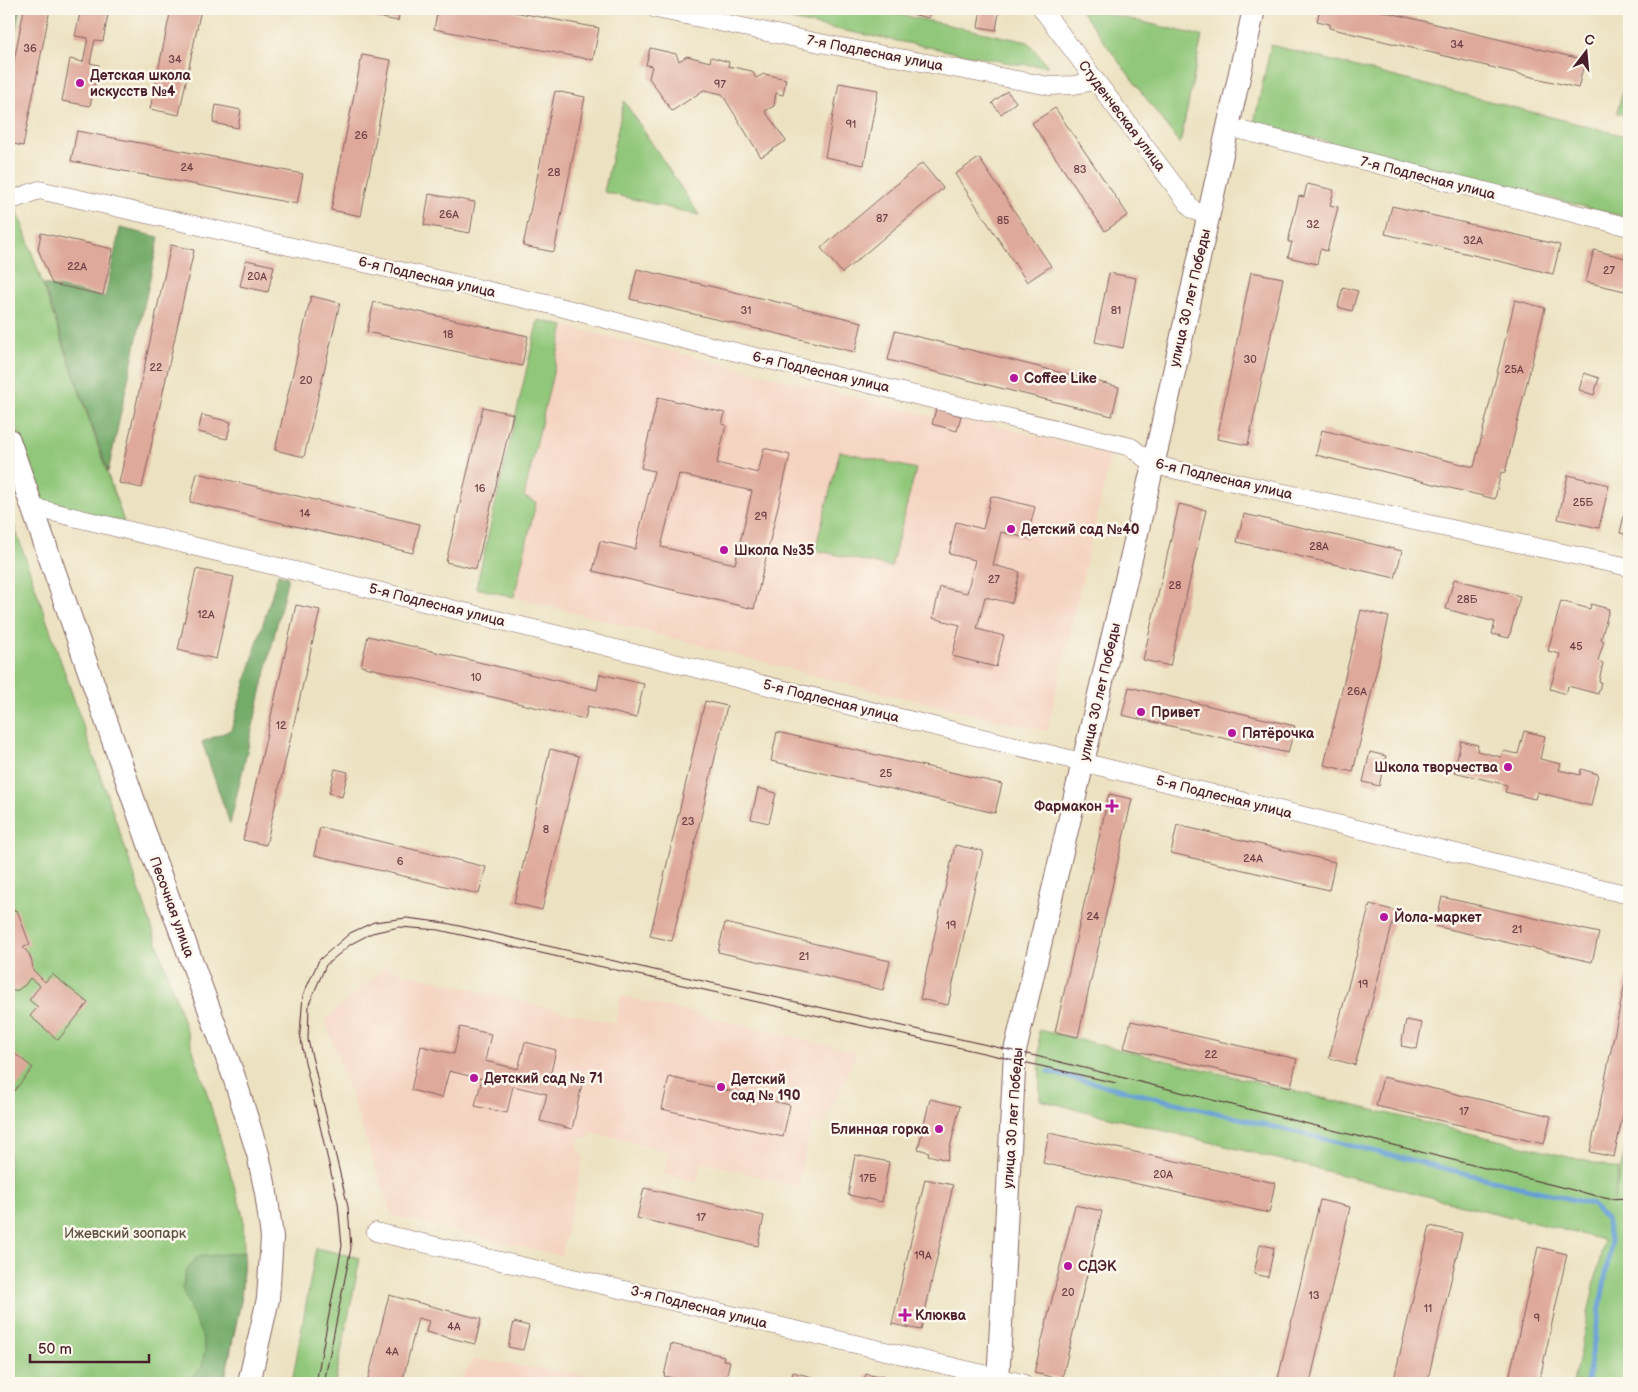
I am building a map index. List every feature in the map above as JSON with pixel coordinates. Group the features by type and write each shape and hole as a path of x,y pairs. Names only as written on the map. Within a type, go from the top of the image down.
{"main road":[{"name":"улица 30 лет Победы","path":"998,1380 1016,1051 1152,464 1254,9"},
{"name":"Песочная улица","path":"9,440 152,853 234,1077 258,1154 272,1237 268,1299 249,1383"}],"street":[{"name":"7-я Подлесная улица","path":"656,9 820,43 1048,86 1074,85 1095,81"},
{"name":"Студенческая улица","path":"1042,9 1192,209 1208,217"},
{"name":"7-я Подлесная улица","path":"1228,127 1629,227"},
{"name":"6-я Подлесная улица","path":"9,201 39,190 556,306 682,339 1131,447 1152,464 1629,567"},
{"name":"5-я Подлесная улица","path":"32,507 1629,895"},
{"name":"3-я Подлесная улица","path":"376,1232 998,1380 1022,1383"}],"shaded area":[{"name":"Школа №35","path":"564,326 934,417 932,424 956,431 961,417 1111,455 1047,731 879,692 514,597 536,502 524,498"},
{"name":"Детский сад № 71","path":"384,968 615,1024 621,996 857,1052 824,1125 812,1122 798,1187 702,1162 696,1182 664,1174 670,1152 591,1132 589,1139 580,1137 577,1147 584,1157 561,1256 392,1216 325,1020"},
{"path":"474,1359 616,1380 617,1383 463,1383 464,1372"}],"green space":[{"path":"9,9 20,9 9,66"},
{"path":"733,9 874,9 1028,42 1048,66 1015,64"},
{"path":"1080,9 1087,9 1202,36 1180,144"},
{"path":"1271,45 1629,137 1629,218 1254,123"},
{"path":"1629,64 1629,116 1617,113"},
{"path":"624,101 699,215 604,192"},
{"path":"16,206 124,522 43,504 9,406 9,209"},
{"path":"120,228 159,237 108,472 43,284 105,297"},
{"path":"538,320 564,326 524,497 536,502 514,597 476,588"},
{"path":"840,451 916,469 891,567 815,550"},
{"name":"Ижевский зоопарк","path":"9,511 203,1080 243,1216 244,1252 241,1301 224,1383 9,1383"},
{"path":"278,574 288,577 230,824 202,742 231,730"},
{"path":"1039,1030 1619,1169 1613,1201 1629,1133 1629,1383 1573,1383 1604,1240 1040,1100"},
{"path":"316,1248 360,1258 335,1383 292,1383"},
{"path":"244,1252 241,1301 223,1383 156,1383 191,1379 202,1367 205,1349 203,1338 182,1289 186,1271 197,1257"}],"building":[{"path":"24,9 50,9 23,146 9,143 9,87"},
{"path":"81,9 109,9 103,41 95,40 90,63 99,65 90,106 62,101 70,59 83,62 88,38 75,36"},
{"path":"171,9 201,9 179,115 150,109"},
{"path":"334,9 400,9 398,21"},
{"path":"438,9 498,9 599,28 593,60 434,29"},
{"path":"912,9 931,9 929,18 911,14"},
{"path":"981,9 999,12 996,30 978,27"},
{"path":"1320,9 1373,9 1585,60 1578,88 1329,28 1330,24 1317,21"},
{"path":"650,48 676,54 679,61 687,56 710,62 711,57 729,62 728,66 752,71 756,78 764,74 786,79 783,95 776,93 774,106 765,111 786,141 761,157 722,94 704,90 672,111 649,78 652,66 646,65"},
{"path":"362,55 391,60 361,216 331,210"},
{"path":"839,83 878,90 864,165 825,157"},
{"path":"555,91 585,97 554,252 523,246"},
{"path":"1007,91 1016,102 1001,114 992,103"},
{"path":"216,105 241,110 238,128 213,123"},
{"path":"1055,108 1128,215 1105,231 1032,123"},
{"path":"77,131 303,174 297,204 71,161"},
{"path":"979,158 1051,266 1027,282 955,174"},
{"path":"922,163 943,188 842,273 821,248"},
{"path":"1307,184 1334,190 1330,205 1338,207 1327,251 1320,249 1317,264 1288,257 1292,242 1288,242 1299,196 1304,197"},
{"path":"429,194 475,202 470,233 424,225"},
{"path":"1392,206 1560,245 1553,274 1385,234"},
{"path":"41,233 113,249 103,295 52,284 38,249"},
{"path":"171,245 194,250 142,488 119,483"},
{"path":"1594,250 1629,259 1629,292 1586,282"},
{"path":"246,260 274,266 268,292 240,286"},
{"path":"637,269 862,322 855,352 630,299"},
{"path":"1251,272 1283,278 1248,445 1217,439"},
{"path":"1109,273 1136,278 1123,348 1095,342"},
{"path":"1343,287 1358,291 1352,311 1338,307"},
{"path":"311,296 340,303 304,457 275,450"},
{"path":"1515,300 1545,308 1505,473 1501,472 1495,499 1316,455 1322,430 1474,467"},
{"path":"374,302 528,336 522,366 367,332"},
{"path":"895,331 1119,387 1112,416 888,360"},
{"path":"1584,373 1599,378 1594,395 1579,390"},
{"path":"658,397 725,413 722,424 726,425 717,463 758,473 764,448 790,455 754,609 593,571 600,541 635,549 654,471 641,468","holes":["679,474 752,491 735,564 661,547"]},
{"path":"483,407 513,414 476,569 446,562"},
{"path":"936,409 961,416 957,431 932,424"},
{"path":"202,415 231,422 227,439 198,432"},
{"path":"197,473 420,524 413,553 190,502"},
{"path":"1568,475 1609,485 1599,528 1558,519"},
{"path":"991,496 1035,507 1027,538 1001,532 993,565 1020,572 1012,603 985,597 977,629 1004,636 996,667 952,656 960,625 933,618 940,587 967,593 975,560 949,554 956,522 983,529"},
{"path":"1629,499 1629,535 1620,533"},
{"path":"1179,504 1206,510 1170,666 1143,660"},
{"path":"1244,514 1402,551 1395,578 1237,542"},
{"path":"196,569 234,577 216,659 178,650"},
{"path":"1454,579 1520,596 1509,638 1492,634 1495,622 1446,609"},
{"path":"1561,601 1590,609 1591,604 1609,609 1601,640 1604,641 1598,661 1603,663 1598,694 1568,686 1566,694 1550,689 1560,654 1548,651"},
{"path":"296,605 320,610 266,845 243,840"},
{"path":"1361,610 1389,617 1353,772 1324,765"},
{"path":"368,636 597,690 600,674 644,684 636,718 588,706 585,719 361,666"},
{"path":"1129,687 1295,726 1288,753 1122,715"},
{"path":"705,701 727,706 672,941 650,936"},
{"name":"Школа творчества","path":"1524,731 1545,736 1540,759 1561,764 1559,770 1580,775 1581,769 1598,774 1591,806 1537,792 1535,799 1505,792 1507,785 1454,772 1461,741 1478,745 1477,751 1501,757 1503,751 1518,754"},
{"path":"777,732 1002,784 995,813 771,761"},
{"path":"550,749 579,756 542,910 514,903"},
{"path":"1370,752 1386,756 1379,786 1363,782"},
{"path":"335,769 348,772 342,797 329,793"},
{"path":"758,788 776,793 769,823 751,819"},
{"path":"1109,794 1132,799 1078,1037 1055,1032"},
{"path":"1177,825 1335,862 1329,890 1171,853"},
{"path":"320,827 486,867 479,894 314,855"},
{"path":"955,845 983,851 948,1005 920,999"},
{"path":"1442,897 1599,933 1592,962 1435,926"},
{"path":"1370,904 1396,911 1355,1065 1329,1058"},
{"path":"17,910 30,945 23,947 29,954 33,970 45,982 52,974 88,1003 58,1040 30,1016 38,1007 29,1000 40,986 30,978 18,990 9,992 9,912"},
{"path":"725,923 890,961 883,990 718,952"},
{"path":"1628,968 1629,1086 1614,1157 1590,1152"},
{"path":"1406,1020 1422,1023 1417,1049 1401,1046"},
{"path":"1131,1021 1297,1059 1291,1087 1124,1048"},
{"path":"460,1027 491,1034 485,1061 518,1069 525,1042 556,1050 550,1077 582,1084 572,1129 540,1121 547,1094 513,1086 507,1113 475,1106 482,1079 449,1071 442,1098 411,1090 421,1046 454,1054"},
{"path":"13,1052 33,1068 14,1091 9,1087 9,1057"},
{"path":"669,1077 790,1105 783,1137 662,1109"},
{"path":"1383,1077 1551,1116 1544,1144 1376,1106"},
{"path":"930,1099 960,1106 947,1160 928,1155 929,1152 918,1149"},
{"path":"1049,1133 1275,1183 1269,1213 1043,1163"},
{"path":"855,1155 889,1162 882,1202 848,1195"},
{"path":"925,1179 953,1185 921,1330 892,1324"},
{"path":"644,1188 764,1216 758,1246 637,1218"},
{"path":"1320,1200 1350,1207 1310,1383 1277,1383"},
{"path":"1075,1205 1102,1211 1062,1379 1034,1373"},
{"path":"1430,1226 1462,1233 1427,1383 1393,1383"},
{"path":"1260,1244 1274,1248 1268,1277 1254,1274"},
{"path":"1538,1247 1567,1254 1539,1383 1508,1383"},
{"path":"389,1295 481,1319 475,1344 426,1332 429,1321 418,1318 402,1383 367,1383"},
{"path":"514,1322 529,1326 523,1350 508,1347"},
{"path":"671,1344 724,1356 723,1360 730,1361 725,1383 695,1383 664,1376"},
{"path":"793,1372 835,1383 790,1383"},
{"path":"866,1374 879,1377 880,1375 913,1383 864,1383"}],"waterway":[{"path":"1049,1072 1591,1204 1606,1219 1611,1244 1587,1383"}],"tram line":[{"path":"316,1383 342,1246 338,1203 304,1058 300,1033 303,995 319,960 350,933 374,922 407,918 446,923 1040,1057 1609,1199 1629,1198"},
{"path":"324,1383 351,1248 348,1207 308,1040 309,1004 326,965 351,944 372,933 399,927 439,930 1116,1083"}],"place":[{"name":"Детская школа искусств №4","path":"80,83"},
{"name":"Coffee Like","path":"1014,378"},
{"name":"Детский сад №40","path":"1011,529"},
{"name":"Школа №35","path":"724,550"},
{"name":"Привет","path":"1141,712"},
{"name":"Пятёрочка","path":"1232,733"},
{"name":"Школа творчества","path":"1508,767"},
{"name":"Фармакон","path":"1112,806"},
{"name":"Йола-маркет","path":"1384,917"},
{"name":"Детский сад № 71","path":"474,1078"},
{"name":"Детский сад № 190","path":"721,1087"},
{"name":"Блинная горка","path":"939,1129"},
{"name":"СДЭК","path":"1068,1266"},
{"name":"Клюква","path":"905,1315"}]}
